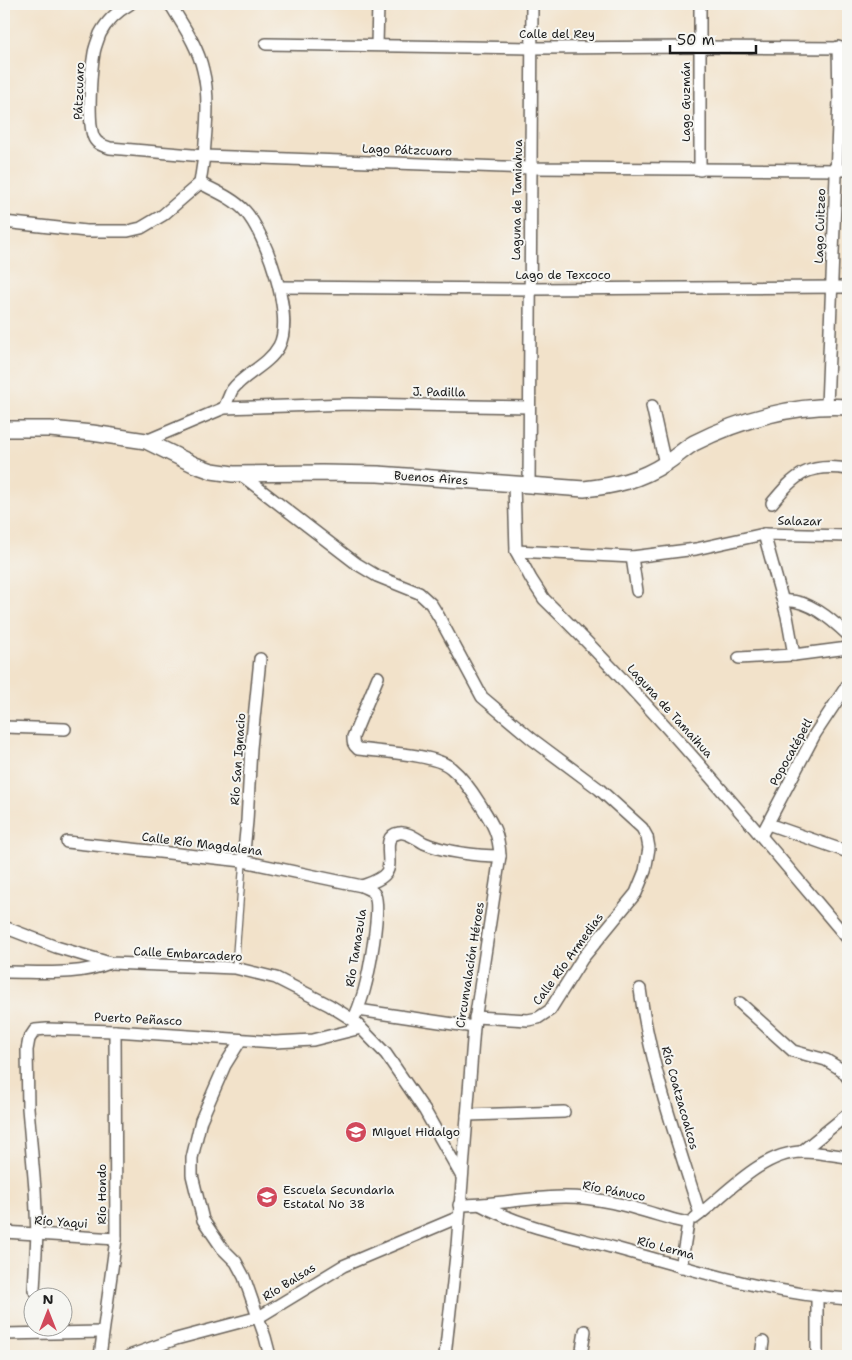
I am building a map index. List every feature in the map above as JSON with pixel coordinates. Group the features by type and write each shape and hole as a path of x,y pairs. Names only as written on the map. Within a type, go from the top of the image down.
{"street":[{"name":"Pátzcuaro","path":"130,4 112,18 101,32 94,52 91,90 91,129 95,140 101,146 110,148 204,156"},
{"path":"4,222 86,231 128,231 141,228 163,215 200,183 204,156 206,98 203,70 196,48 169,4"},
{"path":"377,45 378,4"},
{"name":"Laguna de Tamiahua","path":"521,485 529,407 532,4"},
{"name":"Lago Guzmán","path":"700,4 700,170"},
{"name":"Calle del Rey","path":"266,44 532,48 843,48"},
{"name":"Lago Cuitzeo","path":"826,406 839,99 843,48"},
{"name":"Lago Pátzcuaro","path":"204,156 531,168 848,170"},
{"path":"146,441 224,408 233,390 241,381 274,356 284,330 284,310 279,287 263,240 254,222 243,209 225,196 200,183"},
{"name":"Lago de Texcoco","path":"279,287 530,289 848,287"},
{"name":"J. Padilla","path":"224,408 348,404 529,407"},
{"path":"652,406 665,464"},
{"name":"Buenos Aires","path":"4,429 50,429 146,441 195,465 212,471 240,474 378,474 584,489 605,487 636,479 665,464 692,445 734,427 787,411 826,406 848,407"},
{"path":"772,503 793,479 802,473 816,468 848,469"},
{"name":"Calle Río Armedias","path":"240,474 357,564 377,576 419,593 431,604 439,617 482,697 532,740 599,789 642,828 648,837 649,848 645,871 636,894 582,959 550,1010 538,1018 475,1022 357,1019"},
{"name":"Laguna de Tamaihua","path":"521,485 516,551 531,580 544,598 664,723 848,939"},
{"path":"764,534 783,601 794,655"},
{"name":"Salazar","path":"516,551 632,557 696,548 764,534 848,536"},
{"path":"632,557 637,591"},
{"path":"783,601 795,601 816,610 848,635"},
{"path":"739,658 794,655 848,648"},
{"name":"Río San Ignacio","path":"243,861 247,821 250,748 260,659"},
{"name":"Circunvalación Héroes","path":"378,677 353,737 355,746 358,749 431,759 450,766 468,785 493,824 499,840 500,856 475,1022 459,1217 445,1356"},
{"name":"Popocatépetl","path":"762,836 815,734 848,684"},
{"path":"4,727 65,729"},
{"path":"768,824 848,852"},
{"path":"362,886 380,878 386,873 389,867 389,840 392,835 402,832 427,844 443,849 486,856 500,856"},
{"name":"Calle Río Magdalena","path":"67,842 243,861 362,886"},
{"name":"Río Tamazula","path":"357,1019 371,956 377,909 376,896 373,891 362,886"},
{"name":"Calle Embarcadero","path":"4,927 56,947 110,963 235,968 276,978 357,1019 386,1054 425,1111 461,1177"},
{"path":"7,972 75,972 94,969 110,963"},
{"name":"Río Coatzacoalcos","path":"640,989 652,1059 700,1214"},
{"path":"740,1003 792,1051 826,1060 842,1070 848,1078"},
{"name":"Puerto Peñasco","path":"37,1234 28,1108 27,1050 29,1039 35,1030 115,1031 275,1042 313,1040 357,1019"},
{"name":"Río Hondo","path":"100,1356 116,1239 115,1031"},
{"path":"240,1040 215,1086 202,1120 192,1158 192,1175 203,1220 214,1237 240,1268 259,1317 270,1356"},
{"path":"466,1115 564,1112"},
{"path":"801,1152 848,1114"},
{"path":"681,1267 688,1223 763,1164 782,1156 801,1152 848,1157"},
{"name":"Río Pánuco","path":"459,1204 481,1205 545,1198 592,1199 688,1223"},
{"name":"Río Lerma","path":"481,1205 498,1214 536,1227 681,1267 817,1297 848,1299"},
{"name":"Río Balsas","path":"129,1356 176,1339 259,1317 343,1266 459,1217"},
{"name":"Río Yaqui","path":"4,1232 116,1239"},
{"path":"34,1288 37,1234"},
{"path":"817,1297 817,1356"},
{"path":"4,1334 102,1332"},
{"path":"581,1356 585,1332"},
{"path":"760,1356 763,1342"}],"lane":[{"path":"235,968 243,861"}],"place":[{"name":"Miguel Hidalgo","path":"356,1132"},
{"name":"Escuela Secundaria Estatal No 38","path":"267,1197"}]}
